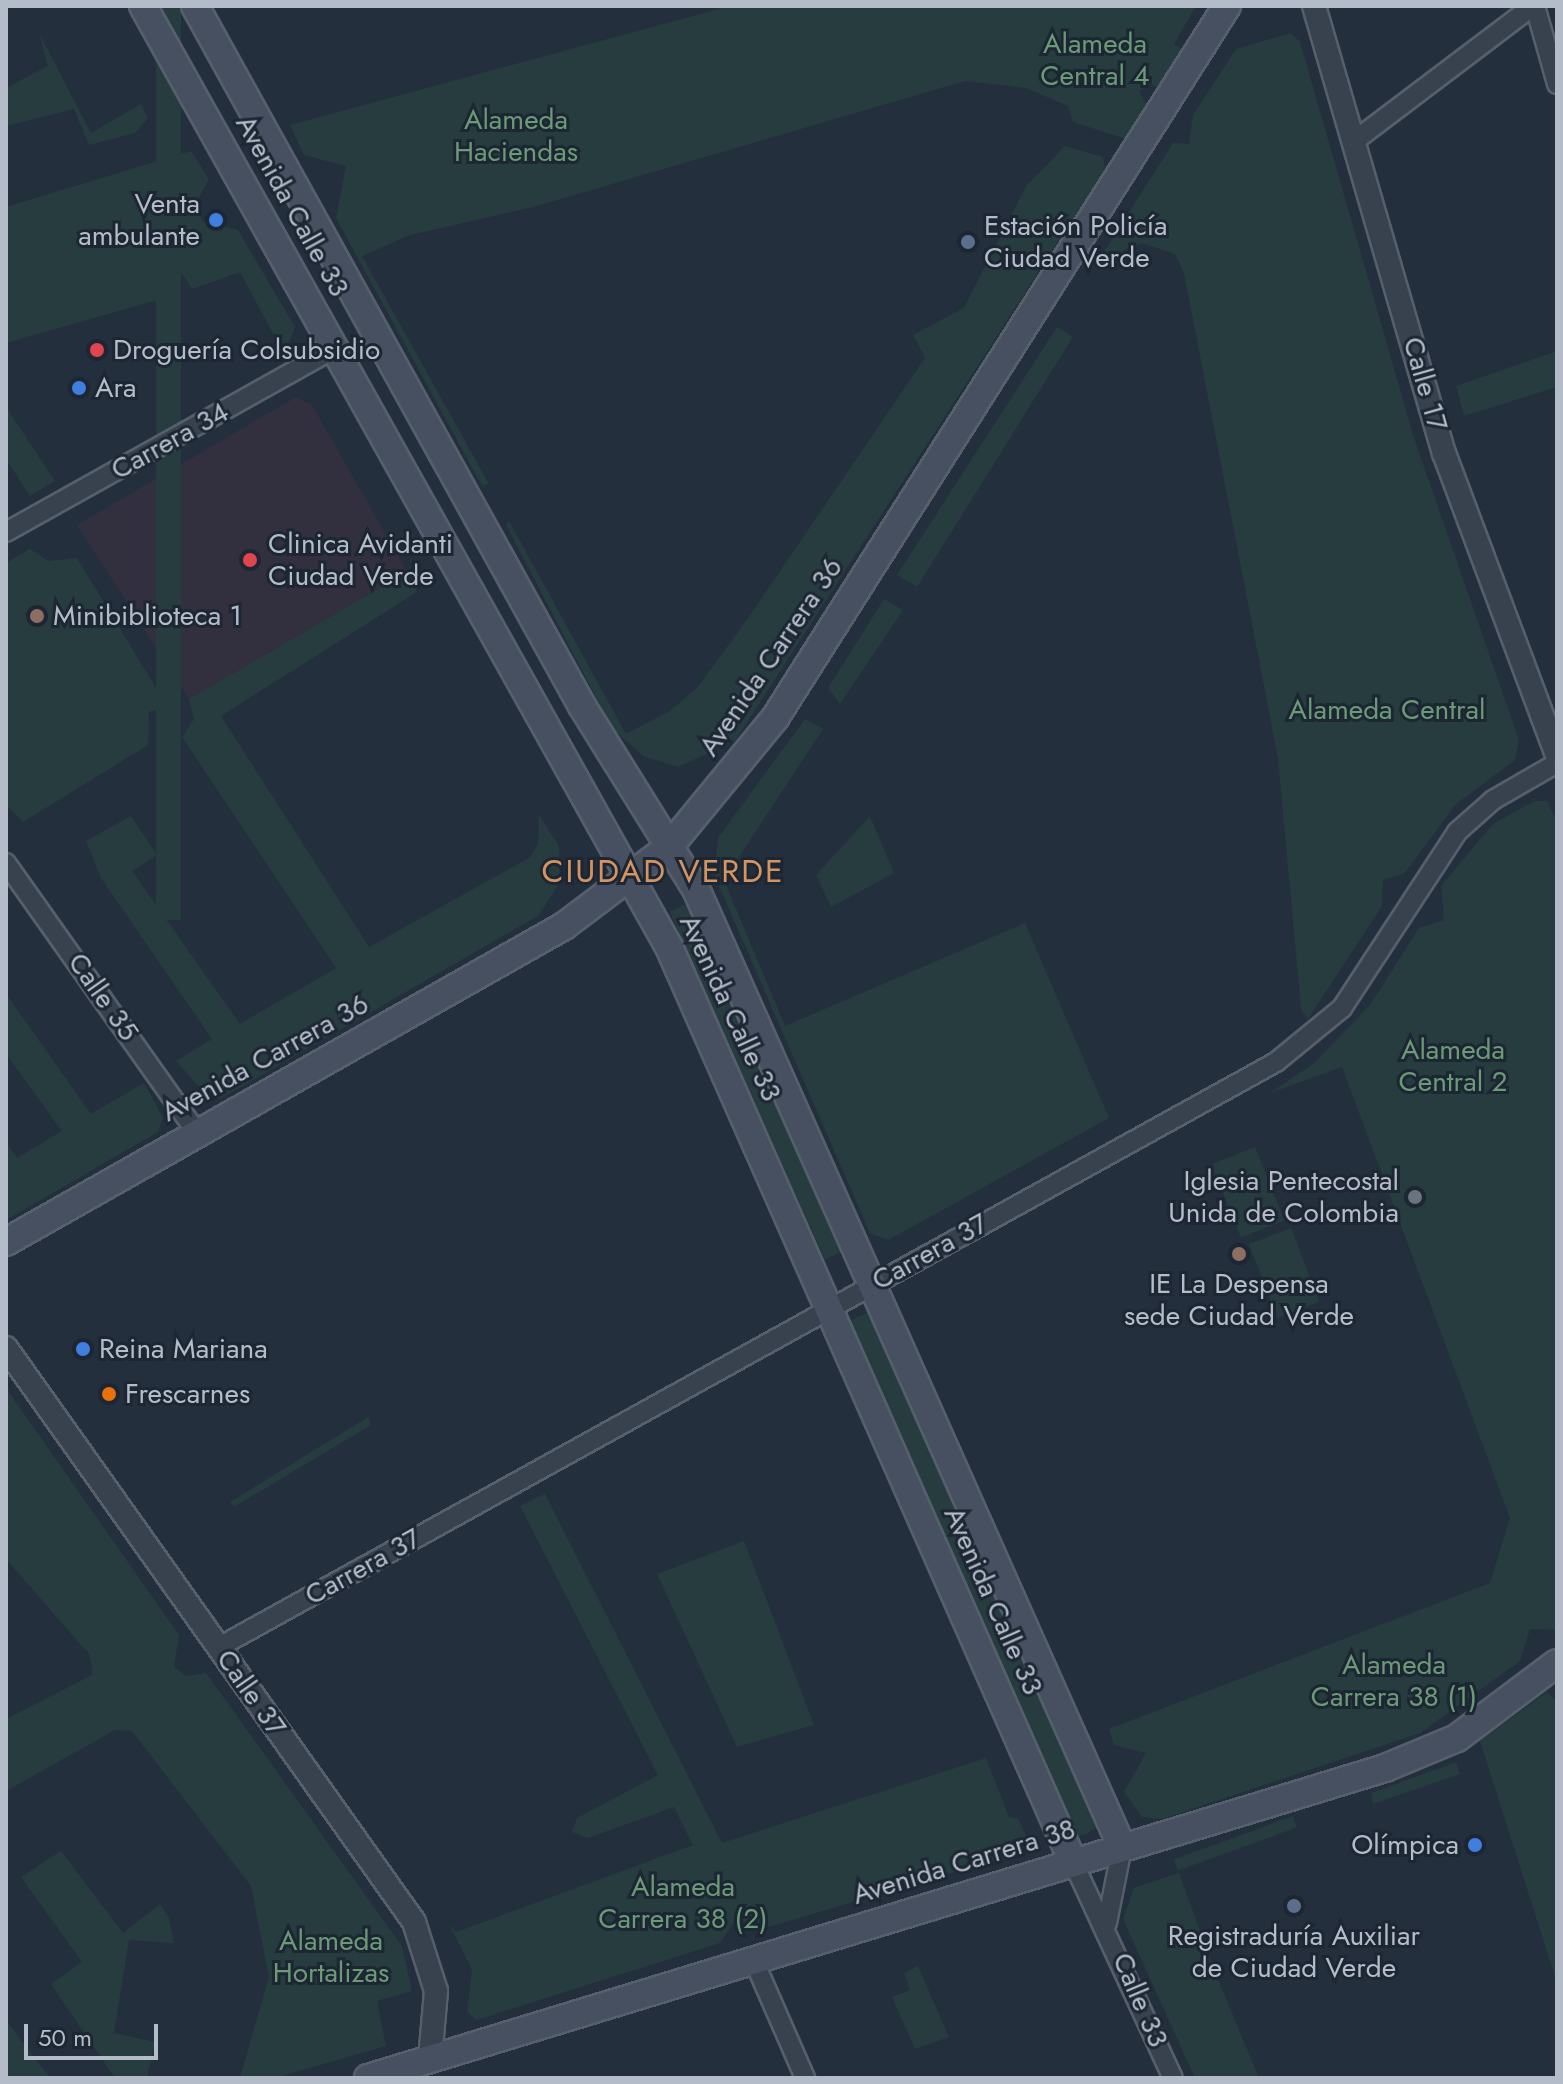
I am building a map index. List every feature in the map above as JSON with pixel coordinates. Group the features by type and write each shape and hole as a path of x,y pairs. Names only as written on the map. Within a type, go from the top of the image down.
{"main road":[{"name":"Avenida Calle 33","path":"143,6 633,878 683,976 1073,1862"},
{"name":"Avenida Calle 33","path":"195,6 582,706 717,932 870,1284 1122,1847"},
{"name":"Avenida Carrera 36","path":"6,1242 564,926 633,878 669,847 775,718 1227,6"},
{"name":"Avenida Carrera 38","path":"368,2078 428,2069 754,1961 1429,1751 1557,1663"}],"street":[{"name":"Calle 17","path":"1314,6 1357,139 1444,453 1557,755"},
{"path":"1357,139 1534,6 1557,84"},
{"name":"Carrera 34","path":"6,532 334,349"},
{"name":"Carrera 37","path":"219,1647 1299,1046 1355,991 1457,832 1493,800 1557,763"},
{"name":"Calle 35","path":"6,863 197,1133"},
{"name":"Calle 37","path":"6,1348 414,1922 436,1991 428,2069"},
{"name":"Calle 33","path":"1107,1923 1122,1847"},
{"name":"Calle 33","path":"1073,1862 1107,1923 1173,2078"},
{"path":"754,1961 805,2078"}],"shaded area":[{"name":"Clinica Avidanti Ciudad Verde","path":"296,397 312,405 407,572 189,699 77,525"}],"green space":[{"path":"156,6 181,6 181,920 156,920"},
{"name":"Alameda Haciendas","path":"730,6 1196,6 1174,44 1185,51 1161,90 1151,84 1139,91 1149,110 1129,140 1073,122 1068,106 1026,88 965,81 533,207 410,235 362,256 489,484 482,486 336,218 346,166 304,155 290,125"},
{"path":"39,33 91,133 141,104 148,118 135,133 89,145 74,109 6,126 6,88 48,66"},
{"name":"Alameda Central","path":"1291,33 1300,42 1414,438 1519,740 1515,760 1455,805 1405,873 1383,880 1382,906 1308,1019 1301,1009 1278,758 1184,273 1175,254 1142,243 1124,250 1114,265 1100,258 1173,143 1189,144 1193,115 1236,49"},
{"path":"1065,146 1103,157 1105,169 735,741 678,767 643,756 612,728 506,525 509,521 626,734 670,711 698,687 753,611 925,358 913,335 964,308 1026,186"},
{"path":"191,151 209,179 195,205 203,221 238,230 295,327 284,354 240,272 192,289 179,269 160,278 168,297 6,343 6,207"},
{"path":"1057,327 1073,337 917,587 897,575"},
{"path":"1557,351 1557,387 1464,416 1456,386"},
{"path":"6,407 55,481 30,496 6,459"},
{"path":"30,549 48,561 77,558 167,706 149,712 148,745 23,822 6,805 6,563"},
{"path":"407,572 417,592 221,716 369,947 529,858 538,844 539,815 559,846 560,882 538,916 220,1099 207,1096 176,1061 212,1039 101,878 86,841 131,816 157,855 132,871 240,1024 336,968 182,737 194,719 189,699"},
{"path":"884,599 903,610 840,704 828,688"},
{"path":"805,719 823,729 724,880 785,1026 1025,923 1109,1118 888,1240 870,1233 715,877 718,838"},
{"name":"Alameda Central 2","path":"1534,801 1547,801 1557,822 1557,1630 1530,1629 1520,1661 1420,1733 1162,1819 1142,1817 1124,1792 1146,1753 1114,1745 1109,1729 1490,1583 1510,1518 1342,1067 1270,1093 1313,1064 1370,1005 1419,928 1444,920 1441,886 1493,824"},
{"path":"870,816 894,873 831,907 816,875"},
{"path":"689,903 844,1251 825,1260 670,912"},
{"path":"6,994 91,1114 144,1083 163,1118 158,1132 6,1220 6,1142 17,1158 62,1131 6,1054"},
{"path":"1255,1147 1285,1220 1241,1238 1211,1165"},
{"path":"1291,1228 1319,1302 1277,1318 1249,1244"},
{"path":"871,1311 1099,1825 1087,1834 1073,1837 845,1323"},
{"name":"Alameda Hortalizas","path":"6,1388 179,1635 174,1667 186,1676 206,1673 402,1946 412,1991 377,2001 386,2046 275,2078 240,2078 269,1977 251,1886 132,1731 115,1730 6,1791 6,1719 92,1675 92,1667 89,1654 6,1559"},
{"path":"368,1417 371,1425 234,1507 230,1502"},
{"name":"Alameda Carrera 38 (2)","path":"545,1494 722,1843 986,1758 1009,1817 1018,1818 1028,1841 1019,1853 765,1928 737,1918 720,1943 476,2020 467,2012 472,1970 449,1924 456,1932 693,1845 674,1807 588,1838 572,1832 577,1818 658,1775 520,1506"},
{"path":"744,1541 814,1725 737,1747 657,1574"},
{"path":"1547,1692 1557,1702 1557,1983 1480,1741"},
{"path":"1456,1762 1460,1774 1373,1804 1371,1793"},
{"path":"1293,1816 1297,1827 1178,1871 1174,1859"},
{"path":"61,1851 123,1933 160,1904 169,1918 174,1943 129,1940 114,2033 155,2042 147,2078 115,2078 51,1984 82,1962 21,1877"},
{"path":"1179,1873 1215,1972 1259,2078 1195,2078 1123,1919 1134,1888"},
{"path":"918,1966 949,2037 915,2049 892,1997 910,1990 904,1973"},
{"path":"6,2020 50,2078 6,2078"}],"place":[{"name":"Venta ambulante","path":"216,220"},
{"name":"Estación Policía Ciudad Verde","path":"968,242"},
{"name":"Droguería Colsubsidio","path":"97,350"},
{"name":"Ara","path":"79,388"},
{"name":"Clinica Avidanti Ciudad Verde","path":"250,560"},
{"name":"Minibiblioteca 1","path":"37,616"},
{"name":"Iglesia Pentecostal Unida de Colombia","path":"1415,1197"},
{"name":"IE La Despensa sede Ciudad Verde","path":"1239,1254"},
{"name":"Reina Mariana","path":"83,1349"},
{"name":"Frescarnes","path":"109,1394"},
{"name":"Olímpica","path":"1475,1845"},
{"name":"Registraduría Auxiliar de Ciudad Verde","path":"1294,1906"}],"district":[{"name":"CIUDAD VERDE","path":"663,871"}],"park label":[{"name":"Alameda Central 4","path":"1095,60"},
{"name":"Alameda Carrera 38 (1)","path":"1394,1681"}]}
